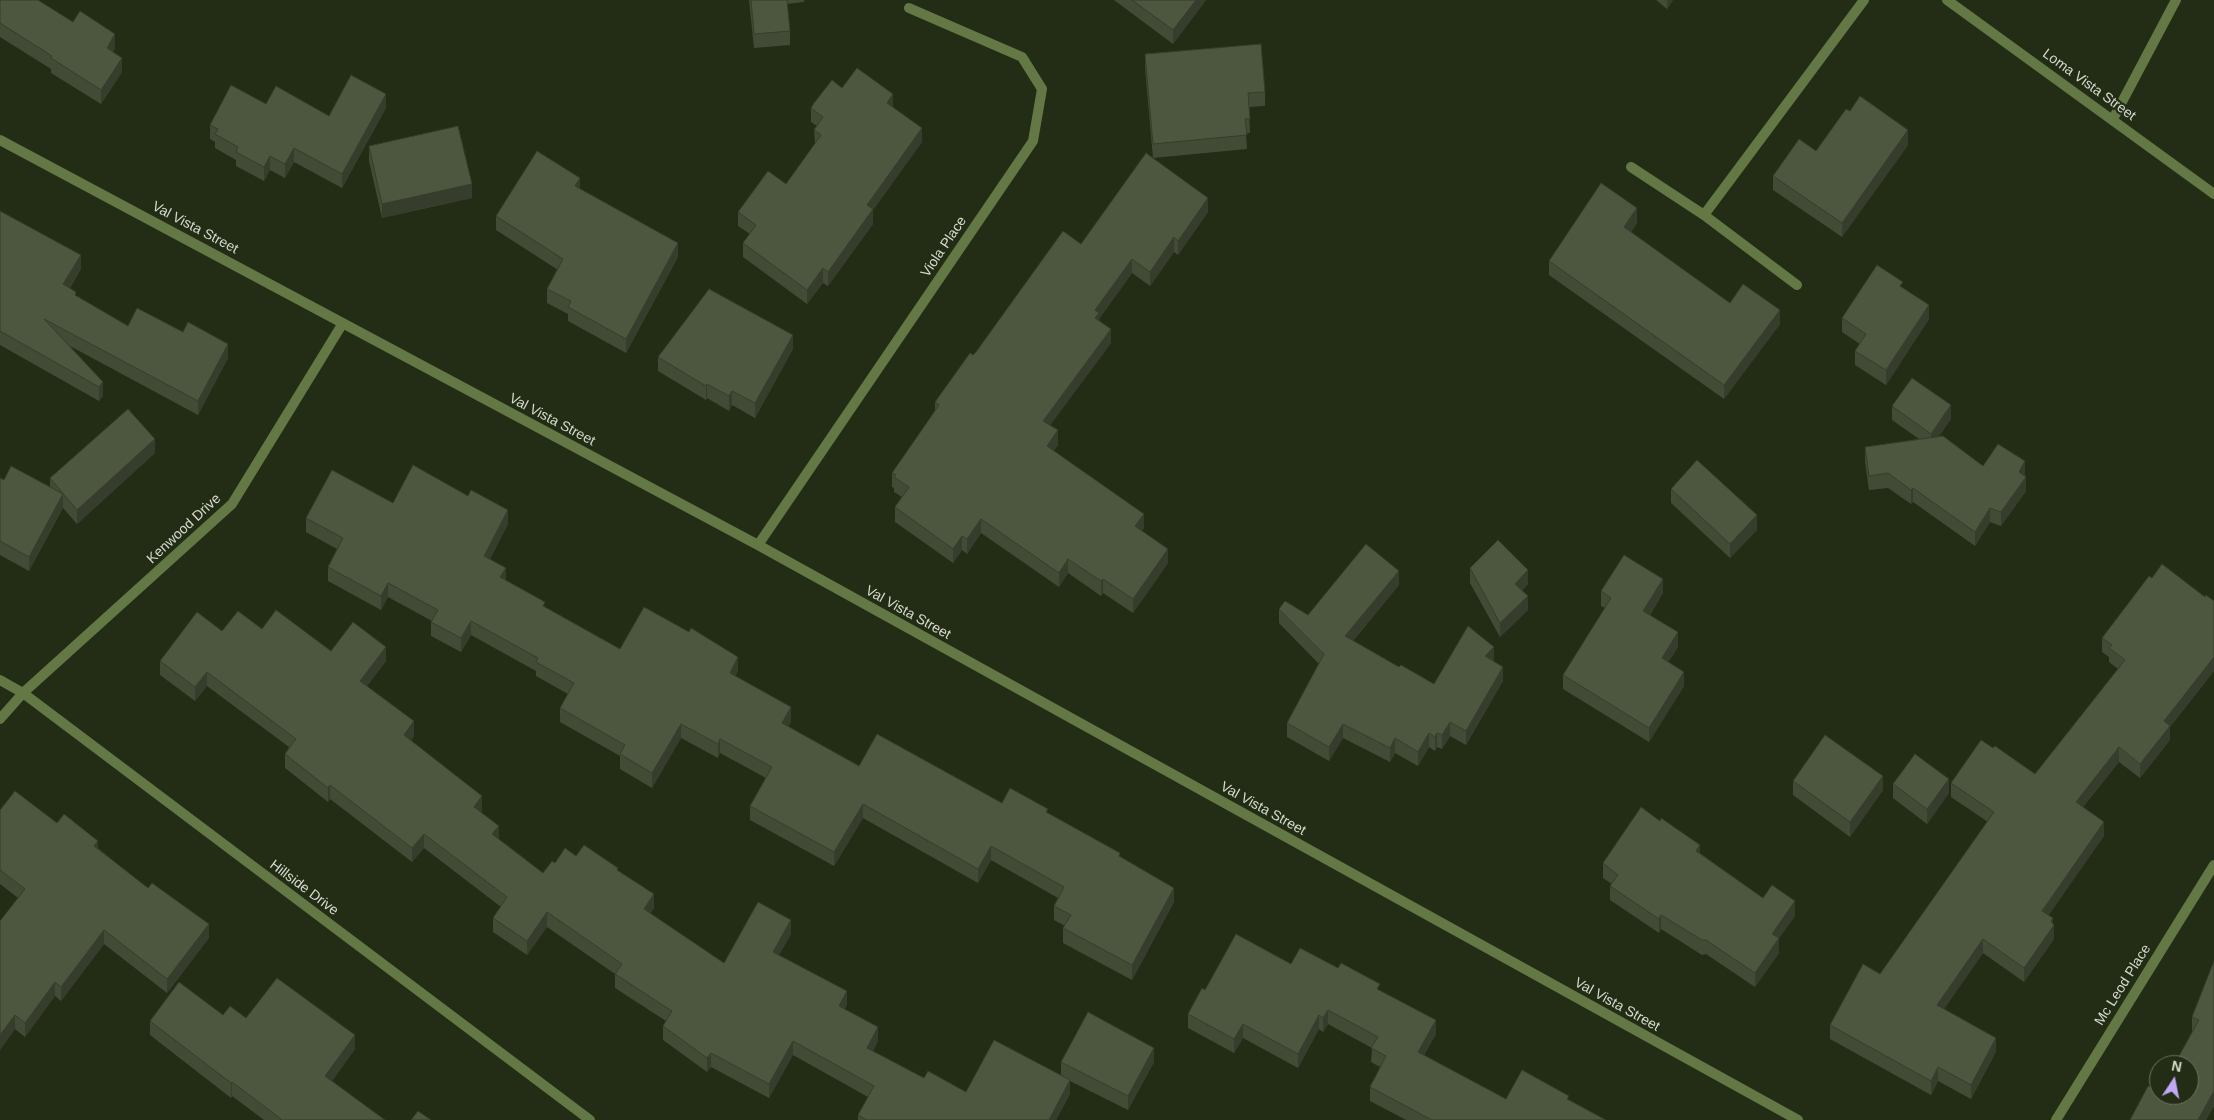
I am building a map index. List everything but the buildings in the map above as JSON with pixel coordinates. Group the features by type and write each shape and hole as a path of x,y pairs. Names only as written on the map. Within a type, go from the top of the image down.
{"street":[{"path":"1704,215 1864,0"},
{"name":"Loma Vista Street","path":"1947,0 2214,194"},
{"path":"2113,119 2176,0"},
{"name":"Viola Place","path":"758,545 1033,141 1042,89 1022,57 909,8"},
{"name":"Val Vista Street","path":"0,140 758,545 1798,1120"},
{"path":"1631,167 1704,215 1797,286"},
{"name":"Kenwood Drive","path":"0,719 23,693 232,504 342,323"},
{"name":"Hillside Drive","path":"0,680 23,693 590,1120"},
{"name":"Mc Leod Place","path":"2056,1120 2214,865"}]}
